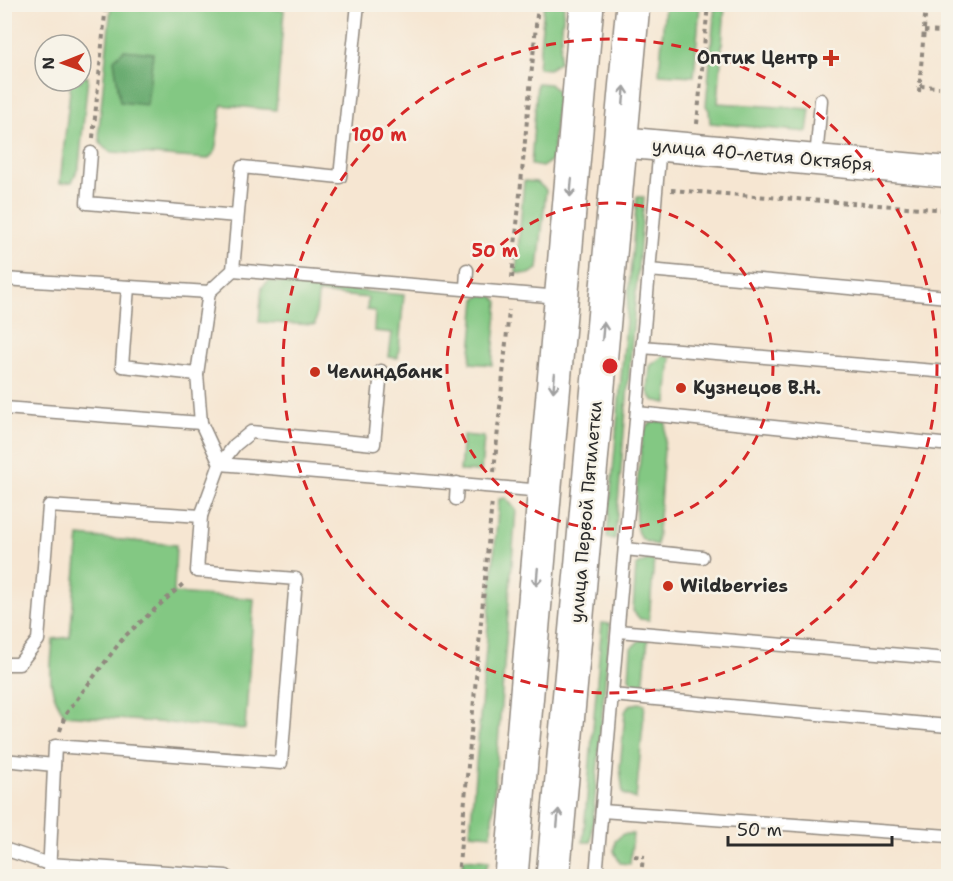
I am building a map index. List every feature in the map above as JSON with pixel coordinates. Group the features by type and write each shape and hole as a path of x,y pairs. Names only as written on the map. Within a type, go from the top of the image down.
{"main road":[{"path":"511,876 587,4"},
{"name":"улица Первой Пятилетки","path":"553,876 633,4"},
{"name":"улица 40-летия Октября","path":"575,138 620,142"}],"street":[{"name":"улица 40-летия Октября","path":"620,142 948,172"}],"lane":[{"path":"220,464 201,423 197,374 209,292 233,270 242,166 340,177 358,4"},
{"path":"816,160 821,100"},
{"path":"596,876 660,146"},
{"path":"91,153 87,202 237,216"},
{"path":"233,270 561,297"},
{"path":"466,288 467,270"},
{"path":"649,270 948,297"},
{"path":"4,279 209,292"},
{"path":"128,287 122,366 197,374"},
{"path":"642,347 948,372"},
{"path":"49,870 55,746 282,763 296,579 197,571 201,516 220,464 235,445 251,432 374,444 381,371"},
{"path":"4,408 201,423"},
{"path":"637,413 941,444"},
{"path":"220,464 544,491"},
{"path":"456,499 457,483"},
{"path":"4,664 20,664 38,640 49,506 201,516"},
{"path":"625,549 702,557"},
{"path":"618,631 948,659"},
{"path":"612,695 948,726"},
{"path":"4,760 54,765"},
{"path":"602,812 948,836"},
{"path":"4,849 49,870 226,876"}],"path":[{"path":"91,153 106,4"},
{"path":"458,876 538,4"},
{"path":"697,131 708,4"},
{"path":"920,93 926,4"},
{"path":"924,31 944,32"},
{"path":"920,86 939,87"},
{"path":"656,189 948,210"},
{"path":"55,746 65,715 124,638 197,571"},
{"path":"634,856 644,857 641,876"}],"green space":[{"path":"237,4 284,10 276,110 222,105 215,152 208,159 112,152 104,148 100,141 99,129 111,5"},
{"path":"544,5 564,5 559,62 549,69 538,68"},
{"path":"665,5 700,5 694,76 659,74"},
{"path":"715,5 725,5 718,103 810,109 807,132 710,123 709,110 706,106"},
{"path":"124,50 153,53 147,105 120,102 114,59"},
{"path":"537,83 550,84 558,92 552,160 542,167 531,165"},
{"path":"70,93 86,93 79,166 72,182 60,183"},
{"path":"524,181 537,182 546,190 538,269 529,274 516,273"},
{"path":"637,197 644,197 615,539 607,538"},
{"path":"269,281 319,287 315,325 259,322 262,287"},
{"path":"320,287 404,295 398,358 389,357 392,333 374,331 375,311 367,310 368,298 319,293"},
{"path":"482,295 493,296 498,302 492,365 470,363 476,299"},
{"path":"663,356 671,357 667,403 653,400 648,392 650,366"},
{"path":"654,421 666,422 657,545 641,538 636,525 642,439 646,427"},
{"path":"463,435 484,437 481,472 460,471"},
{"path":"506,498 516,510 491,835 470,833 499,499"},
{"path":"79,536 176,545 174,593 254,599 245,729 65,715 54,696 51,660 53,639 70,637"},
{"path":"647,560 654,560 649,620 640,619 633,611 636,566"},
{"path":"602,623 610,624 591,842 583,842"},
{"path":"648,639 643,688 636,687 629,678 631,648 640,640"},
{"path":"645,704 636,799 623,794 620,768 625,712 629,705"},
{"path":"623,834 633,834 630,864 620,863 614,851 615,841"},
{"path":"463,859 489,861 483,876 462,876"}],"place":[{"name":"Оптик Центр","path":"831,58"},
{"name":"Челиндбанк","path":"315,372"},
{"name":"Кузнецов В.Н.","path":"681,388"},
{"name":"Wildberries","path":"668,586"}]}
